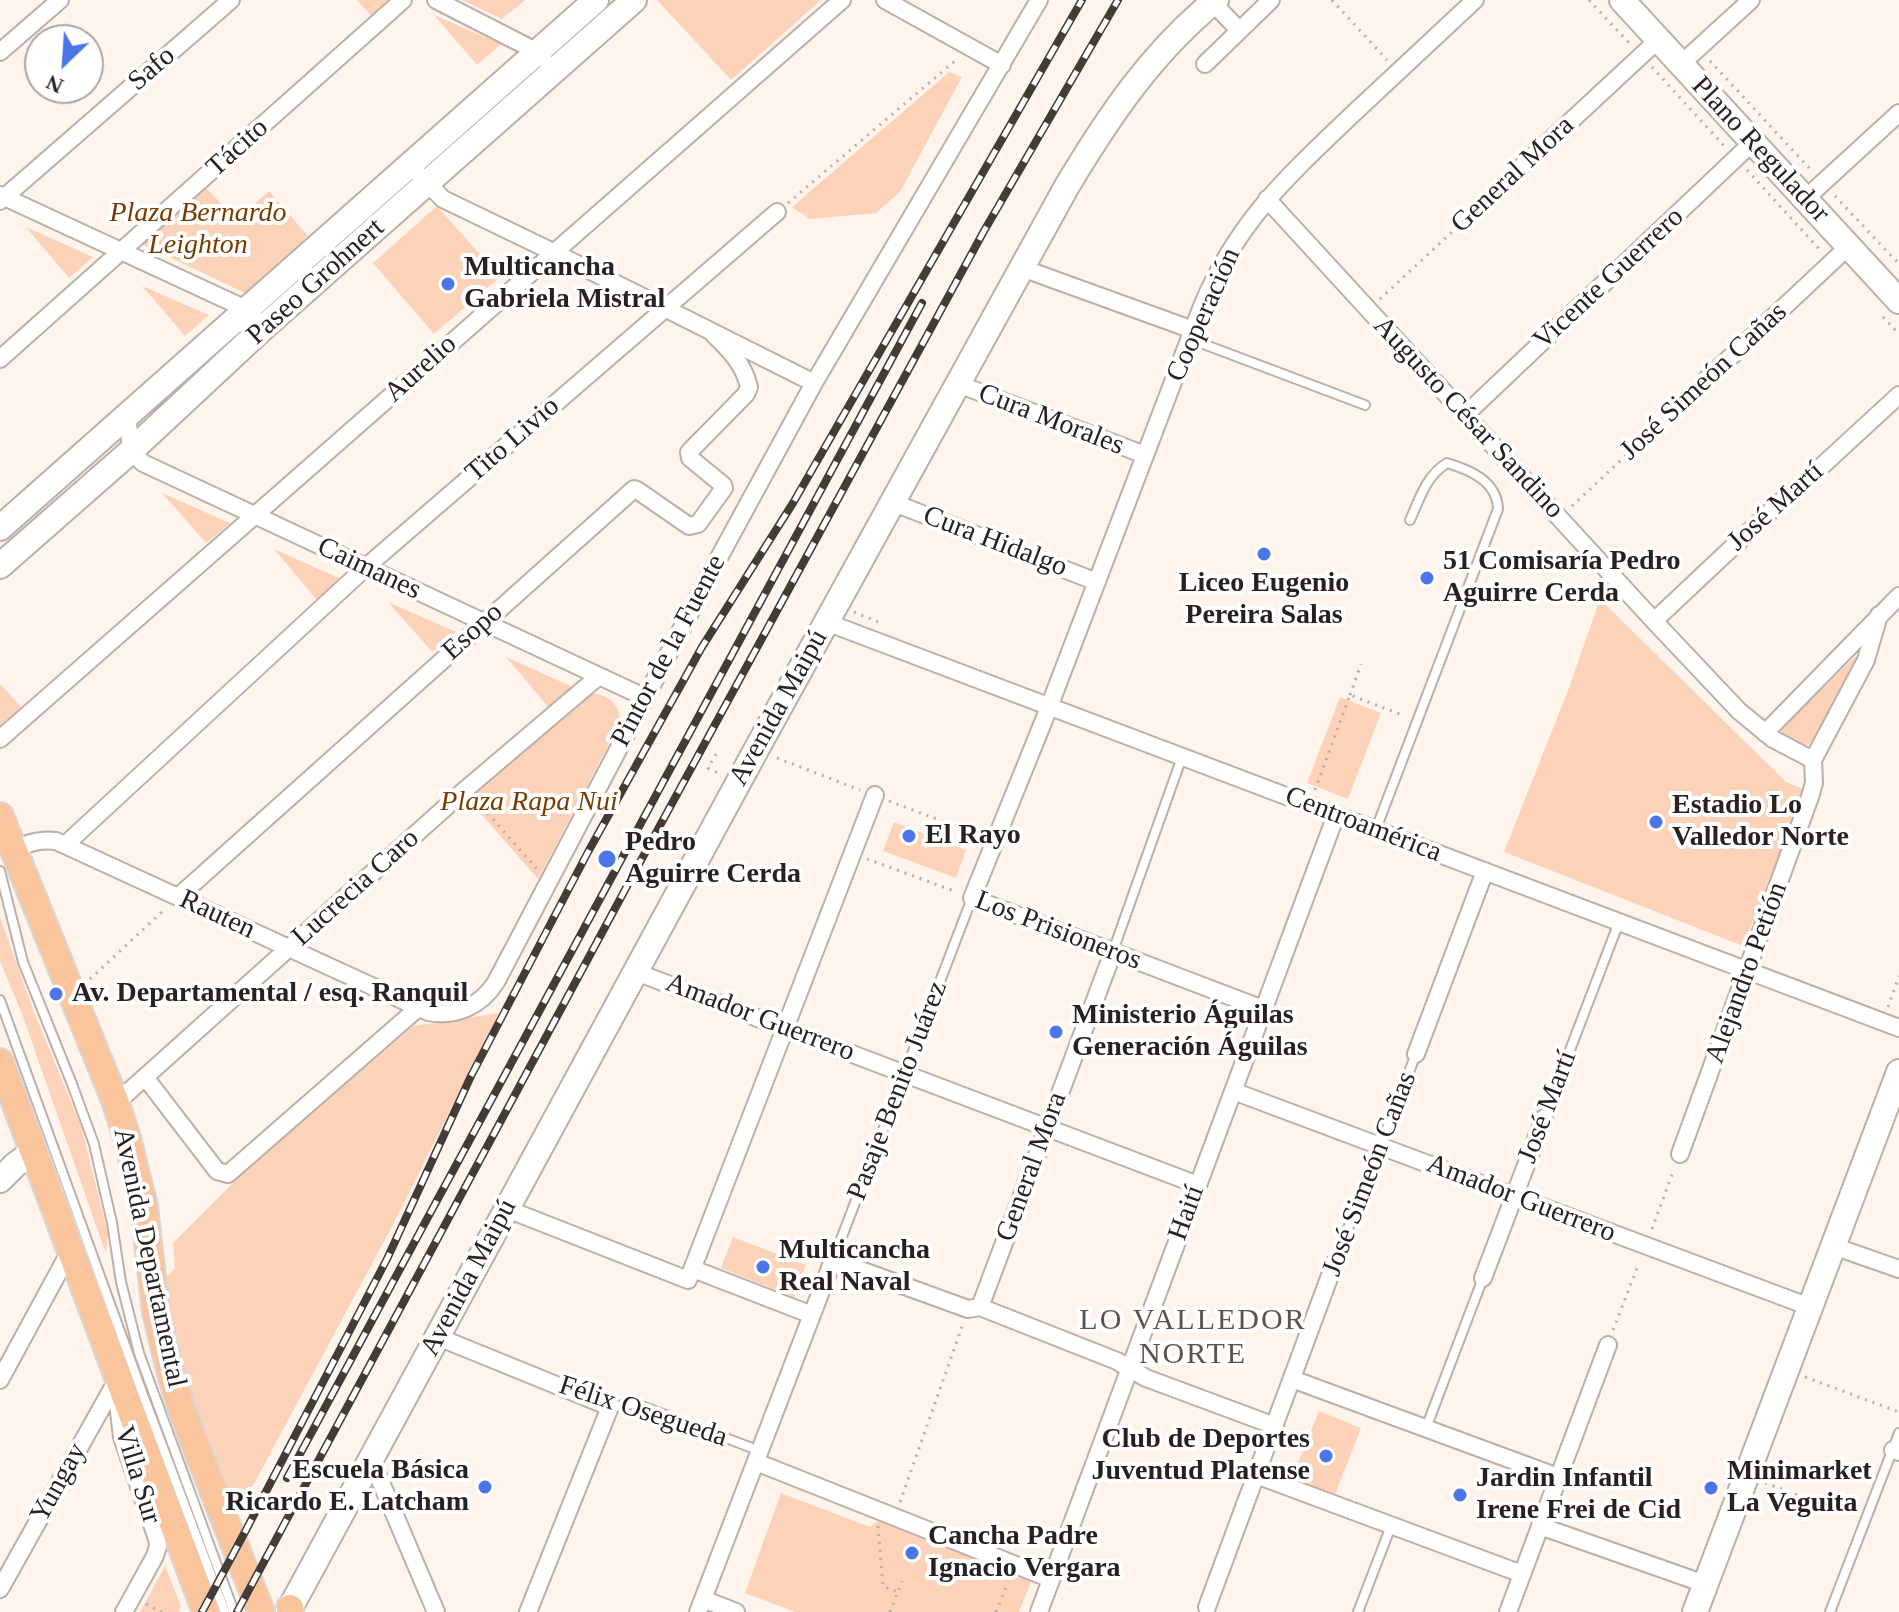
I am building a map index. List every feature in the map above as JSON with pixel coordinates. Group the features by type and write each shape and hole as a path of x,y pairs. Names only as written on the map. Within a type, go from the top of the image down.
{"main road":[{"name":"Avenida Departamental","path":"0,816 7,860 73,995 116,1103 144,1206 156,1312 171,1374 182,1411 261,1612"},
{"name":"Avenida Departamental","path":"0,1062 206,1612"}],"street":[{"path":"0,52 60,0"},
{"name":"Safo","path":"1,198 231,0"},
{"name":"Tácito","path":"0,359 403,0"},
{"path":"436,0 546,62"},
{"name":"Paseo Grohnert","path":"0,566 427,183 546,62 596,0"},
{"name":"Paseo Grohnert","path":"0,528 409,164 634,0"},
{"name":"Aurelio","path":"0,739 842,0"},
{"path":"885,0 1002,65"},
{"name":"Pintor de la Fuente","path":"418,1008 438,1014 466,1009 483,999 496,982 644,697 814,383 1039,0"},
{"path":"1205,64 1271,0"},
{"name":"Cooperación","path":"1050,706 1191,334 1223,261 1251,219 1294,169 1475,0"},
{"name":"Plano Regulador","path":"1622,0 1658,40 1690,56 1753,142 1814,191 1849,246 1899,301"},
{"path":"1690,56 1751,0"},
{"path":"1215,1 1239,30"},
{"name":"Avenida Maipú","path":"289,1611 756,750 1067,186 1113,112 1158,57 1215,1"},
{"name":"General Mora","path":"1517,171 1658,40"},
{"path":"1814,191 1899,113"},
{"name":"Vicente Guerrero","path":"1465,415 1753,142"},
{"path":"409,164 443,199 814,383"},
{"path":"1,198 246,309 263,328"},
{"name":"Augusto César Sandino","path":"1267,199 1739,711 1765,733 1813,760"},
{"name":"Tito Livio","path":"65,845 366,567 777,212"},
{"name":"José Simeón Cañas","path":"1706,380 1849,246"},
{"path":"1022,268 1191,334"},
{"name":"Esopo","path":"178,897 634,489 689,526 698,524 724,488 690,458 689,452 746,394 749,387 731,352 714,335"},
{"name":"Cura Morales","path":"958,384 1145,455"},
{"name":"José Martí","path":"1654,621 1899,395"},
{"path":"127,414 131,451"},
{"name":"Caimanes","path":"131,451 143,463 644,697"},
{"name":"Cura Hidalgo","path":"894,503 1097,582"},
{"path":"1765,733 1899,596"},
{"name":"Alejandro Petión","path":"1680,1154 1810,797 1814,783 1813,760 1866,660 1879,615"},
{"name":"Centroamérica","path":"826,622 1891,1025"},
{"name":"Lucrecia Caro","path":"116,1103 466,789 599,676"},
{"name":"Pasaje Benito Juárez","path":"972,898 1050,706"},
{"path":"691,1274 875,795"},
{"name":"Haití","path":"1039,1612 1336,815"},
{"name":"Rauten","path":"7,860 39,840 56,841 418,1008"},
{"name":"José Simeón Cañas","path":"1416,1054 1485,871"},
{"name":"Los Prisioneros","path":"972,898 1263,1009"},
{"name":"General Mora","path":"974,1308 1113,952"},
{"name":"Amador Guerrero","path":"636,972 1198,1185"},
{"path":"145,1077 217,1171 228,1174 418,1008"},
{"path":"1695,1612 1899,1072"},
{"name":"Amador Guerrero","path":"1233,1091 1810,1307"},
{"name":"José Martí","path":"1483,1278 1544,1118"},
{"path":"0,1180 34,1151"},
{"path":"507,1209 812,1315"},
{"path":"1833,1246 1899,1269"},
{"path":"0,1380 70,1251"},
{"path":"833,1260 1117,1361 1146,1378 1275,1426"},
{"name":"Pasaje Benito Juárez","path":"700,1606 833,1260"},
{"name":"José Simeón Cañas","path":"1206,1610 1335,1262"},
{"name":"Félix Osegueda","path":"438,1337 610,1407"},
{"path":"1508,1612 1608,1345"},
{"name":"Yungay","path":"0,1589 119,1377"},
{"name":"Villa Sur","path":"119,1377 118,1416 122,1437 158,1546 124,1612"},
{"path":"1292,1379 1558,1477"},
{"path":"528,1612 610,1407"},
{"name":"Félix Osegueda","path":"758,1456 889,1514 1051,1579"},
{"path":"371,1459 436,1612"},
{"path":"1256,1475 1522,1574"},
{"path":"1540,1526 1705,1584"},
{"path":"700,1606 736,1612"}],"lane":[{"path":"1191,334 1365,405"},
{"path":"1376,829 1498,509 1498,500 1478,475 1447,463 1428,479 1410,520"},
{"name":"General Mora","path":"1113,952 1183,756"},
{"path":"7,860 26,970 94,1144 121,1282 148,1381 234,1612"},
{"name":"Pasaje Benito Juárez","path":"833,1260 972,898"},
{"name":"José Martí","path":"1544,1118 1619,921"},
{"path":"0,1000 225,1612"},
{"name":"José Simeón Cañas","path":"1335,1262 1416,1054"},
{"name":"José Martí","path":"1426,1428 1483,1278"},
{"name":"Félix Osegueda","path":"610,1407 629,1404 642,1406 758,1456"},
{"path":"1830,1612 1896,1451 1899,1433"},
{"path":"1358,1612 1391,1526"}],"path":[{"path":"1332,0 1398,72"},
{"path":"777,212 971,47"},
{"path":"1690,56 1814,191 1899,264"},
{"name":"General Mora","path":"1368,310 1517,171"},
{"name":"José Simeón Cañas","path":"1560,518 1706,380"},
{"path":"1310,805 1361,664"},
{"path":"1350,695 1418,721"},
{"path":"756,750 994,841"},
{"path":"716,754 708,768 723,776"},
{"path":"466,789 548,882"},
{"name":"Los Prisioneros","path":"852,853 972,898"},
{"path":"73,995 178,897"},
{"path":"1891,1025 1899,976"},
{"path":"898,1592 883,1586 878,1526 889,1514 974,1308"},
{"path":"1786,1370 1899,1412"},
{"path":"1746,1476 1867,1521"},
{"path":"996,1612 1014,1564"},
{"path":"890,1612 902,1581"}],"green space":[{"path":"357,0 394,0 373,18"},
{"path":"462,0 525,0 502,19"},
{"path":"657,0 821,0 731,80"},
{"path":"434,15 501,44 477,65"},
{"path":"949,72 962,77 900,192 876,213 810,219 792,207"},
{"name":"Plaza Bernardo Leighton","path":"201,182 236,220 269,191 308,236 245,293 135,241"},
{"name":"Multicancha Gabriela Mistral","path":"437,206 500,277 434,334 373,263"},
{"path":"26,227 93,257 69,278"},
{"path":"142,286 209,315 185,336"},
{"path":"162,493 230,523 206,543"},
{"path":"274,549 341,579 317,600"},
{"name":"Estadio Lo Valledor Norte","path":"1600,599 1786,782 1808,791 1743,946 1504,852 1569,688"},
{"path":"388,602 456,632 432,652"},
{"path":"1857,655 1819,739 1805,746 1783,737 1781,727"},
{"path":"506,657 573,687 549,708"},
{"path":"0,684 25,711 0,734"},
{"name":"Plaza Rapa Nui","path":"592,693 613,702 620,723 538,879 468,799"},
{"path":"1340,697 1381,713 1348,799 1307,783"},
{"name":"El Rayo","path":"894,822 966,850 956,878 883,851"},
{"path":"0,917 34,1012 81,1126 108,1234 106,1254 22,1014 0,961"},
{"path":"499,1013 397,1217 234,1521 172,1343 163,1281 175,1268 173,1243 249,1167 413,1026"},
{"name":"Multicancha Real Naval","path":"733,1237 806,1265 794,1297 721,1268"},
{"name":"Club de Deportes Juventud Platense","path":"1319,1411 1361,1428 1333,1500 1290,1483"},
{"path":"781,1493 870,1527 880,1520 1032,1579 1019,1612 795,1612 745,1593"},
{"path":"165,1566 181,1606 178,1612 140,1612"}],"railway":[{"path":"202,1612 387,1259 471,1076 588,852 702,647 793,503 1082,0"},
{"path":"237,1612 984,231 1118,0"},
{"path":"287,1478 922,303"}],"place":[{"name":"Multicancha Gabriela Mistral","path":"448,284"},
{"name":"Liceo Eugenio Pereira Salas","path":"1264,554"},
{"name":"51 Comisaría Pedro Aguirre Cerda","path":"1427,578"},
{"name":"Estadio Lo Valledor Norte","path":"1656,822"},
{"name":"El Rayo","path":"909,836"},
{"name":"Pedro Aguirre Cerda","path":"607,859"},
{"name":"Av. Departamental / esq. Ranquil","path":"56,994"},
{"name":"Ministerio Águilas Generación Águilas","path":"1056,1032"},
{"name":"Multicancha Real Naval","path":"763,1267"},
{"name":"Club de Deportes Juventud Platense","path":"1326,1456"},
{"name":"Escuela Básica Ricardo E. Latcham","path":"485,1487"},
{"name":"Minimarket La Veguita","path":"1711,1488"},
{"name":"Jardin Infantil Irene Frei de Cid","path":"1460,1495"},
{"name":"Cancha Padre Ignacio Vergara","path":"912,1553"}],"district":[{"name":"LO VALLEDOR NORTE","path":"1193,1338"}]}
